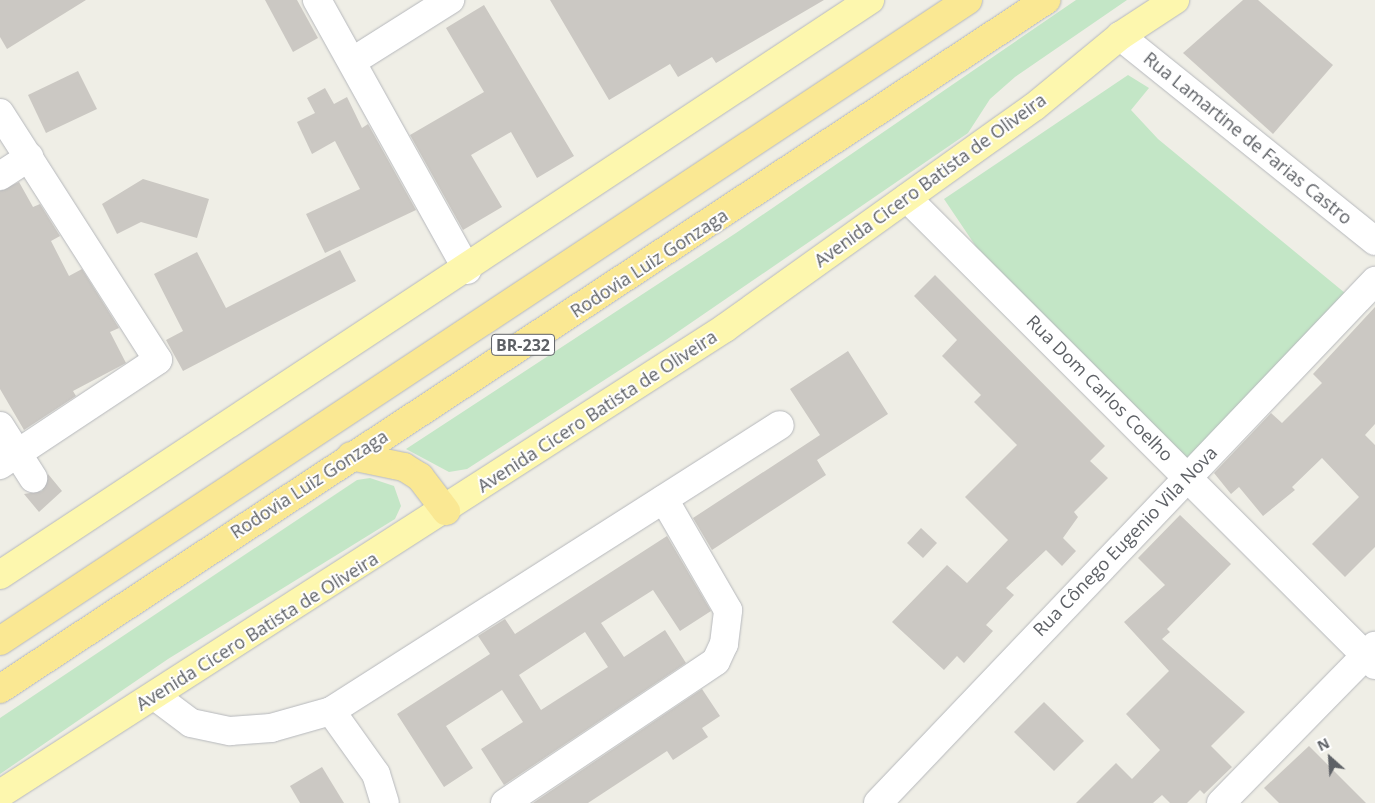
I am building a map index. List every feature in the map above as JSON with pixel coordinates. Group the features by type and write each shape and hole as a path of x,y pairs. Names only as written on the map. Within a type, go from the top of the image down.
{"highway":[{"name":"BR-232","path":"0,641 968,0"},
{"name":"Rodovia Luiz Gonzaga","path":"0,689 351,456 1046,0"},
{"path":"351,456 404,468 420,477 446,511"}],"main road":[{"name":"Avenida Cicero Batista de Oliveira","path":"0,794 446,511 725,328 1034,107 1120,36 1175,0"},
{"path":"0,575 467,270 862,2"}],"street":[{"path":"317,0 353,61 467,270"},
{"path":"353,61 450,0"},
{"name":"Rua Lamartine de Farias Castro","path":"1120,36 1375,241"},
{"path":"0,112 158,360 9,459"},
{"path":"0,176 29,157"},
{"name":"Rua Dom Carlos Coelho","path":"907,198 1372,656"},
{"name":"Rua Cônego Eugenio Vila Nova","path":"878,803 1375,281"},
{"path":"155,696 191,723 230,731 271,728 331,711 780,425"},
{"path":"0,426 9,459 33,478"},
{"path":"505,803 716,661 726,637 728,610 664,499"},
{"path":"1221,803 1372,656"},
{"path":"331,711 376,774 385,803"}],"green space":[{"path":"1076,0 1127,0 1015,77 990,99 968,133 663,342 467,469 449,472 406,449 736,233"},
{"path":"1128,75 1149,88 1131,110 1158,139 1345,293 1187,461 977,248 944,199"},
{"path":"370,478 394,486 401,506 395,519 168,659 0,774 0,718 357,480"}],"building":[{"path":"0,0 86,0 7,49 0,37"},
{"path":"265,0 297,0 318,38 293,52"},
{"path":"550,0 824,0 716,63 712,57 678,77 670,64 609,100"},
{"path":"1243,0 1258,0 1333,65 1273,134 1183,53"},
{"path":"484,5 574,156 537,178 511,132 471,155 502,207 463,230 410,135 484,92 446,28"},
{"path":"78,71 97,109 46,133 28,95"},
{"path":"325,88 334,104 347,97 362,128 368,124 416,210 325,253 306,214 360,189 335,141 312,154 297,122 315,113 307,98"},
{"path":"143,179 209,199 197,238 141,222 117,234 102,204"},
{"path":"19,182 33,207 40,204 60,236 51,241 69,276 82,269 119,328 110,332 126,363 73,391 76,396 24,430 0,389 0,191"},
{"path":"340,250 356,281 183,371 166,340 183,331 154,274 197,252 226,308"},
{"path":"935,275 1105,446 1090,461 1108,478 1074,512 1078,517 1063,538 1076,551 1062,566 1046,550 1006,588 1014,595 986,625 993,631 964,663 957,656 944,670 892,622 947,565 967,583 1008,540 965,497 1017,445 974,402 981,395 942,356 957,340 914,296"},
{"path":"1375,307 1375,424 1365,435 1375,445 1375,547 1345,577 1312,544 1359,497 1322,458 1292,487 1295,490 1263,516 1239,487 1231,494 1214,473 1271,413 1282,423 1322,383 1313,374"},
{"path":"848,351 888,414 817,460 826,475 712,550 693,518 820,435 790,389"},
{"path":"48,474 62,491 39,512 24,494 42,491"},
{"path":"1180,515 1231,564 1167,629 1170,632 1162,639 1245,712 1211,746 1232,767 1204,794 1200,790 1187,803 1170,803 1162,795 1153,803 1076,803 1116,763 1132,779 1160,750 1126,714 1169,671 1124,622 1165,585 1138,558"},
{"path":"921,528 937,543 923,558 907,543"},
{"path":"667,536 711,611 680,631 653,590 601,623 624,657 665,630 686,663 504,785 481,749 523,722 502,690 446,726 473,768 444,787 397,714 490,654 478,636 505,619 515,634","holes":["585,632 608,667 541,710 519,675"]},
{"path":"702,689 720,716 702,728 708,737 673,760 667,751 588,803 533,803"},
{"path":"1044,702 1084,741 1054,771 1014,732"},
{"path":"1309,746 1366,803 1279,803 1264,788"},
{"path":"322,767 344,803 300,803 290,786"}]}
